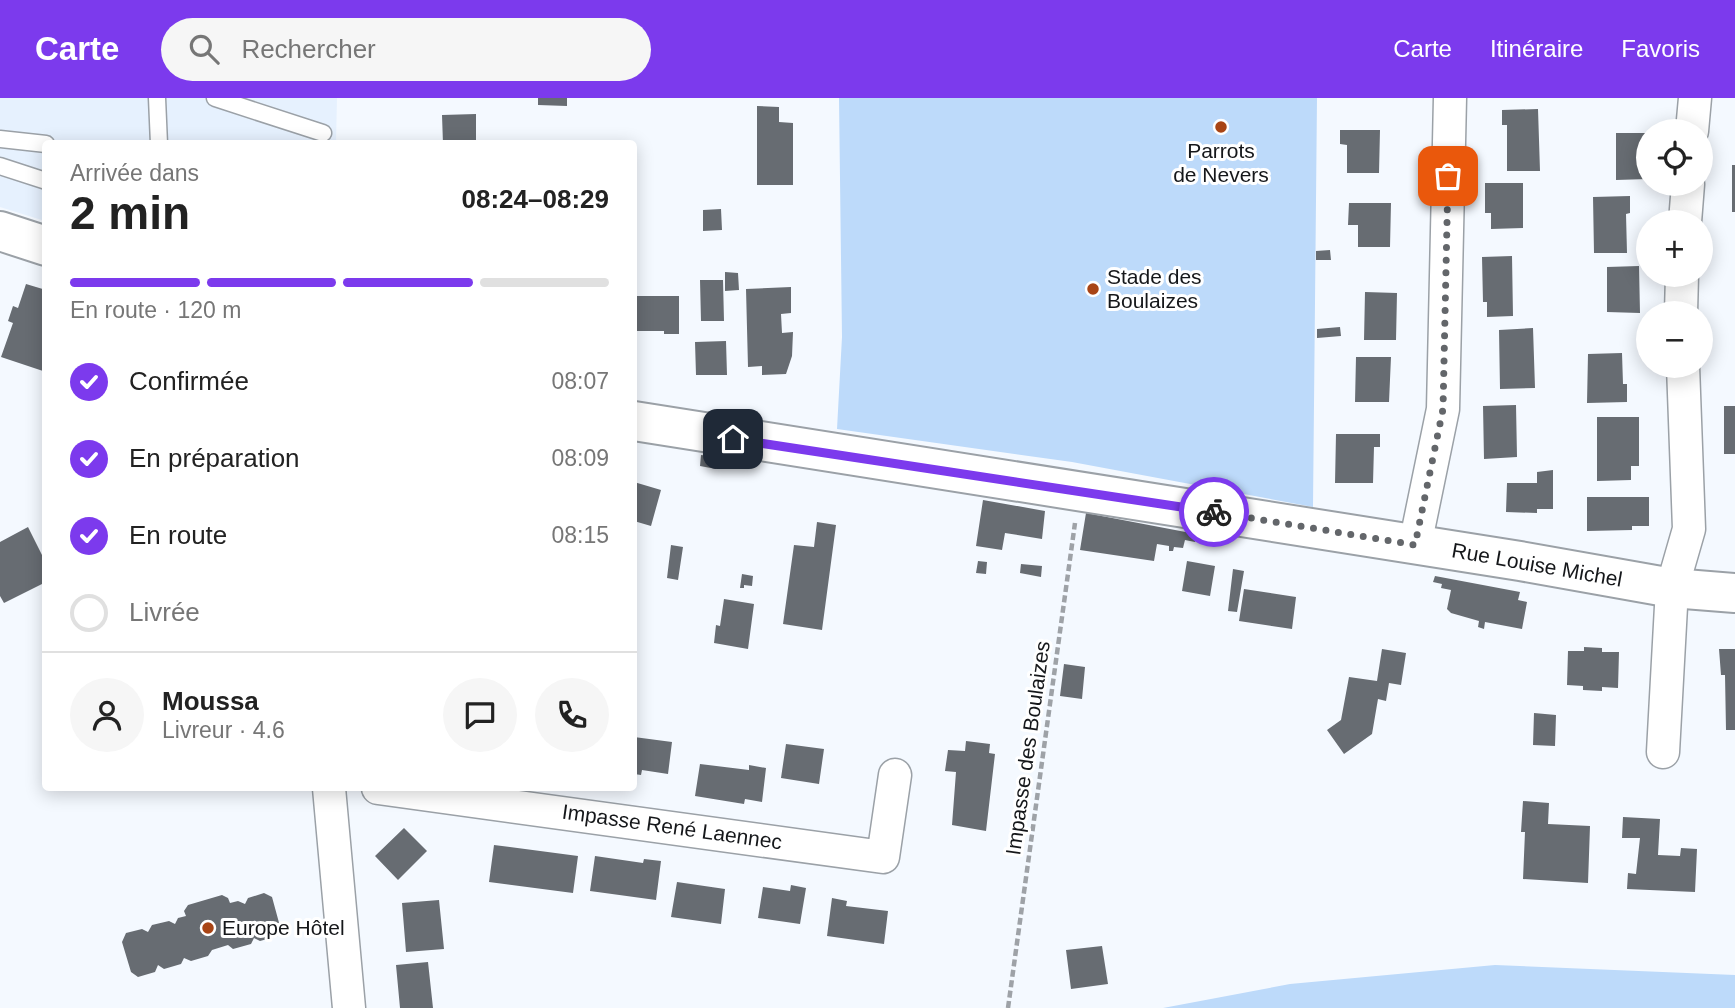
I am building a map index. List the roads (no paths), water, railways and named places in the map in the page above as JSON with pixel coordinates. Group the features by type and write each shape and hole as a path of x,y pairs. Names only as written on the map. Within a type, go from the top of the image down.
{"street":[{"path":"1415,545 1443,409 1450,98"},
{"path":"1693,119 1695,98"},
{"path":"0,231 42,245"},
{"path":"1663,752 1672,588 1689,529 1683,378"},
{"name":"Rue Louise Michel","path":"637,421 1672,588 1735,593"},
{"name":"Impasse René Laennec","path":"400,791 883,858 895,775"},
{"path":"328,791 349,1008"}],"lane":[{"path":"157,98 159,140"},
{"path":"215,98 323,133"},
{"path":"0,139 42,144"},
{"path":"0,166 42,180"}],"place":[{"name":"Parrots de Nevers","path":"1221,127"},
{"name":"Stade des Boulaizes","path":"1093,289"},
{"name":"Europe Hôtel","path":"208,928"}]}
